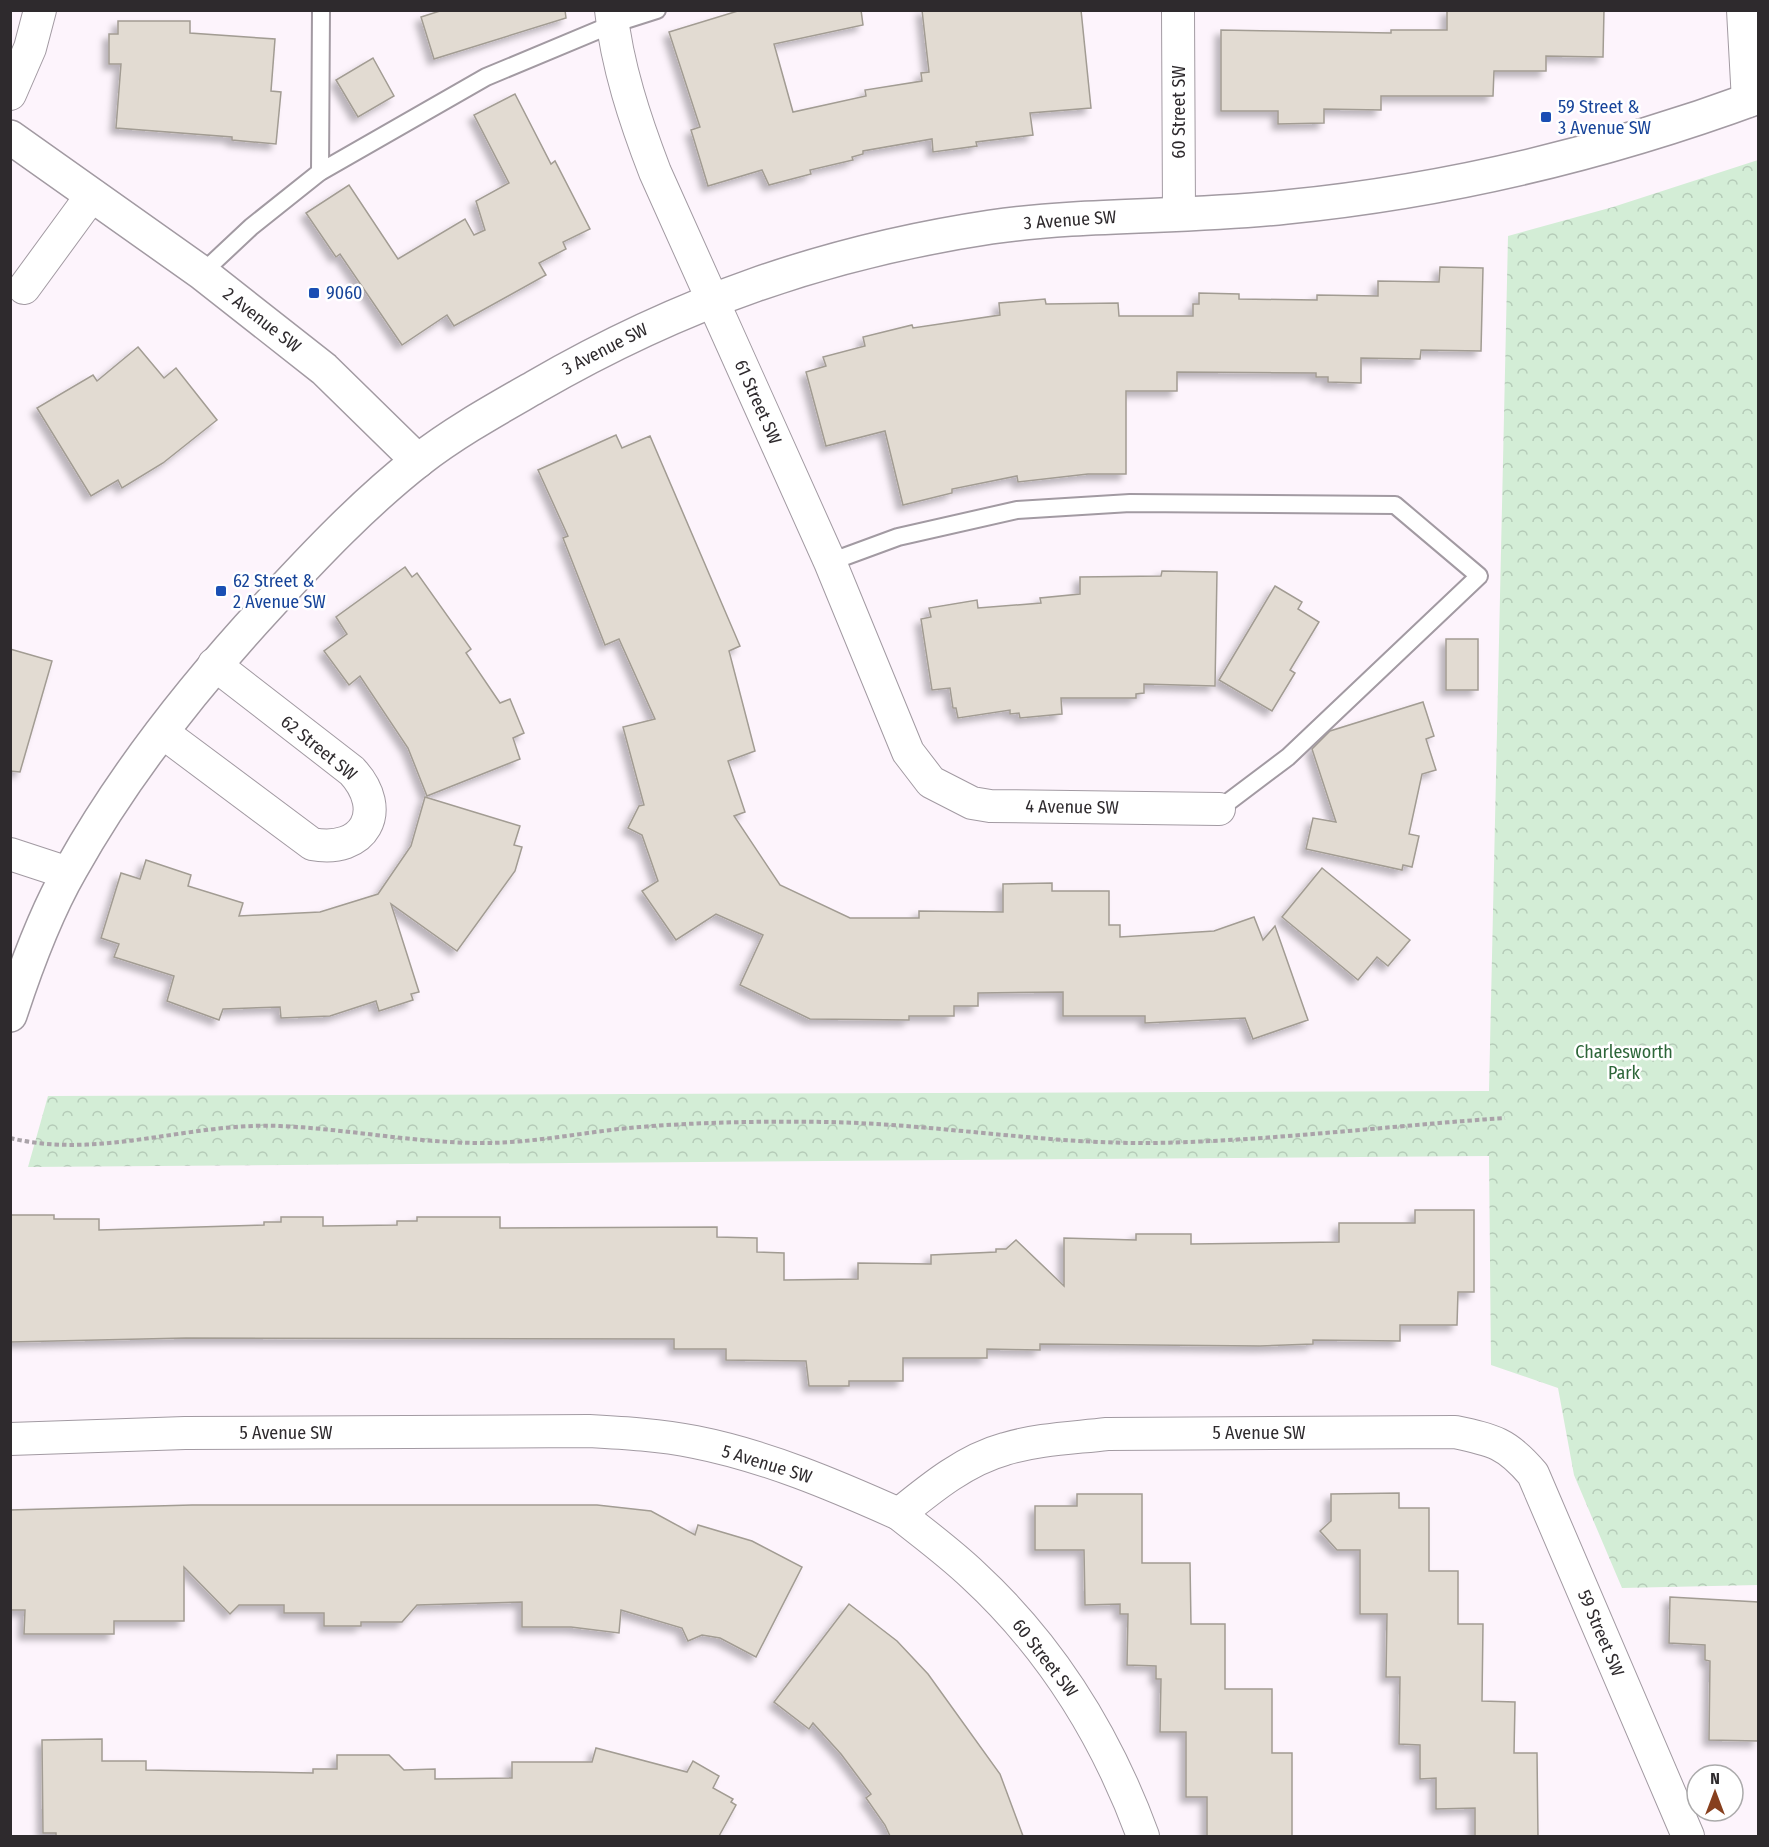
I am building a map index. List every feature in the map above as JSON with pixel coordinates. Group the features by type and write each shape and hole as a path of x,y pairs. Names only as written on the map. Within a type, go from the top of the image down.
{"street":[{"path":"10,94 30,48 40,10"},
{"name":"60 Street SW","path":"1178,10 1179,214"},
{"path":"1743,10 1753,99"},
{"name":"61 Street SW","path":"612,17 620,61 642,138 830,562 908,752 931,782"},
{"name":"3 Avenue SW","path":"418,461 492,412 644,328 712,298 815,264 976,230 1057,219 1302,206 1436,187 1592,150 1672,127 1753,99"},
{"name":"2 Avenue SW","path":"10,137 202,273 324,369 418,461"},
{"path":"24,288 93,195"},
{"path":"10,1015 42,931 68,873 118,792 162,732 214,664 305,565 418,461"},
{"name":"62 Street SW","path":"162,732 312,844 330,848 343,845 366,826 370,812 368,795 364,784 352,771 214,664"},
{"name":"4 Avenue SW","path":"931,782 972,803 990,806 1219,809"},
{"path":"10,854 68,873"},
{"name":"5 Avenue SW","path":"10,1439 197,1433 589,1431 646,1434 696,1443 764,1461 837,1487 899,1514 929,1489 973,1462 1005,1449 1055,1440 1107,1434 1455,1432 1497,1442"},
{"name":"59 Street SW","path":"1497,1442 1518,1457 1533,1474 1688,1836"},
{"name":"60 Street SW","path":"899,1514 974,1575 1027,1633 1085,1710 1124,1785 1143,1836"}],"lane":[{"path":"320,172 321,10"},
{"path":"202,273 250,227 320,172 486,77 612,17 657,10"},
{"path":"830,562 898,537 1017,510 1130,503 1395,506 1479,576 1288,757 1219,809"}],"path":[{"path":"10,1138 58,1146 89,1146 256,1126 452,1143 495,1143 705,1123 827,1122 897,1124 1081,1141 1149,1143 1211,1141 1505,1118"}],"green space":[{"name":"Charlesworth Park","path":"1758,160 1758,1585 1622,1588 1574,1475 1558,1388 1491,1365 1489,1156 28,1167 48,1096 1489,1091 1508,236 1613,207"}],"building":[{"path":"443,10 565,10 566,18 434,59 421,17"},
{"path":"741,10 861,10 863,25 774,44 793,112 866,96 865,90 922,81 921,73 929,72 922,10 1081,10 1091,108 1030,113 1033,135 976,142 977,146 933,152 932,139 863,151 863,154 852,157 853,160 810,170 811,174 769,185 762,170 708,186 691,130 700,127 669,32"},
{"path":"1447,10 1604,10 1603,57 1546,56 1546,71 1494,71 1493,96 1381,96 1381,110 1324,109 1324,123 1278,124 1278,111 1221,111 1221,30 1391,33 1391,30 1447,30"},
{"path":"118,21 190,21 190,33 275,39 271,91 281,92 276,144 232,140 232,137 116,128 121,64 109,64 109,34 118,34"},
{"path":"373,58 394,96 358,117 336,80"},
{"path":"515,94 551,164 555,161 590,229 563,242 566,249 539,263 546,275 454,326 447,315 402,345 340,254 336,257 306,213 349,185 398,259 465,219 474,235 485,230 476,201 509,183 474,115"},
{"path":"1440,267 1483,268 1481,351 1421,350 1420,359 1361,358 1361,383 1328,382 1328,377 1316,377 1316,373 1177,372 1177,391 1126,391 1126,474 1088,474 1018,482 1017,476 952,489 952,493 903,505 885,431 826,446 806,372 826,366 823,357 865,346 863,337 912,325 913,328 1000,315 999,303 1045,299 1046,304 1118,303 1119,316 1193,316 1193,304 1199,304 1199,293 1239,294 1239,299 1317,300 1317,295 1378,296 1378,281 1439,282"},
{"path":"138,347 164,378 176,368 217,420 163,463 122,488 118,480 91,496 37,408 93,375 97,381"},
{"path":"616,435 622,448 650,436 740,646 729,651 755,751 728,761 745,812 734,816 780,885 850,918 919,918 919,911 1003,912 1003,884 1052,883 1052,891 1109,891 1109,925 1120,925 1120,937 1214,931 1254,917 1263,940 1275,926 1308,1020 1253,1039 1245,1018 1145,1023 1145,1016 1063,1016 1063,992 978,993 978,1006 954,1006 954,1016 909,1016 909,1020 810,1019 740,985 763,935 716,914 676,940 642,891 658,881 642,835 628,828 639,806 644,805 623,727 655,719 619,639 605,645 563,538 568,536 538,470"},
{"path":"405,567 412,577 417,573 471,649 466,653 500,703 510,699 524,733 513,738 520,759 427,796 408,748 360,676 349,685 324,651 347,634 336,617"},
{"path":"1162,571 1217,572 1215,686 1144,684 1144,693 1136,694 1136,698 1061,698 1062,714 1020,718 1019,713 1010,714 1010,710 958,718 956,708 953,708 950,688 932,690 921,619 931,617 929,608 977,600 978,608 1041,603 1040,598 1080,594 1080,577 1161,576"},
{"path":"1275,586 1302,602 1298,609 1319,622 1290,670 1295,673 1272,711 1219,680"},
{"path":"1446,639 1478,639 1478,690 1446,690"},
{"path":"10,649 52,661 20,772 10,771"},
{"path":"1423,702 1434,736 1426,739 1436,770 1422,774 1409,834 1419,836 1412,867 1403,865 1402,870 1306,849 1313,818 1336,822 1312,749 1330,731"},
{"path":"425,797 520,826 514,845 522,847 515,871 457,951 391,904 419,992 411,994 413,1000 379,1011 376,1001 330,1016 281,1018 280,1007 223,1009 219,1020 167,1001 174,976 114,957 119,944 101,938 121,873 140,879 146,860 191,875 188,886 243,903 239,916 320,912 378,894 411,846"},
{"path":"1322,868 1410,940 1388,966 1377,957 1358,980 1282,917"},
{"path":"1415,1210 1474,1210 1474,1292 1458,1292 1457,1325 1400,1325 1400,1341 1313,1340 1313,1344 1260,1346 1040,1344 1040,1350 987,1349 987,1358 903,1358 903,1381 849,1381 849,1386 809,1386 806,1361 726,1360 726,1349 674,1349 674,1339 186,1338 10,1342 10,1215 54,1215 54,1219 99,1219 99,1230 264,1225 264,1222 281,1222 281,1217 323,1217 323,1226 397,1225 397,1221 417,1221 417,1217 500,1217 500,1228 717,1227 717,1237 757,1238 757,1252 784,1253 784,1280 858,1279 858,1263 931,1264 931,1255 996,1252 996,1249 1006,1249 1016,1240 1064,1286 1064,1238 1136,1240 1136,1234 1191,1234 1191,1244 1339,1242 1339,1223 1415,1223"},
{"path":"1399,1493 1399,1508 1429,1508 1429,1571 1458,1571 1458,1624 1483,1624 1482,1701 1515,1702 1514,1753 1537,1753 1538,1836 1475,1836 1475,1808 1436,1809 1436,1778 1420,1779 1420,1745 1399,1744 1400,1677 1386,1677 1387,1614 1360,1614 1360,1550 1337,1550 1320,1531 1331,1521 1331,1494"},
{"path":"1077,1494 1142,1494 1142,1563 1190,1563 1191,1624 1225,1624 1225,1689 1272,1689 1272,1753 1292,1753 1292,1836 1207,1836 1207,1797 1186,1797 1186,1732 1160,1732 1161,1679 1156,1679 1156,1666 1127,1665 1128,1614 1120,1614 1120,1604 1085,1605 1084,1550 1035,1550 1035,1506 1077,1506"},
{"path":"192,1505 597,1505 651,1511 695,1535 698,1525 752,1541 802,1567 756,1657 720,1638 702,1635 688,1641 682,1628 621,1610 619,1633 571,1627 522,1627 522,1602 417,1605 402,1622 361,1622 361,1626 324,1626 324,1613 284,1613 284,1605 239,1605 230,1614 184,1567 184,1621 114,1621 114,1634 24,1634 25,1610 10,1610 10,1510"},
{"path":"1670,1597 1758,1602 1758,1741 1709,1740 1710,1661 1705,1660 1705,1645 1669,1643"},
{"path":"849,1604 897,1641 928,1674 1000,1774 1023,1836 890,1836 866,1798 871,1794 841,1754 813,1723 809,1729 774,1702"},
{"path":"102,1739 102,1761 146,1761 146,1770 313,1773 313,1769 337,1769 337,1755 389,1755 404,1770 435,1769 435,1779 512,1778 512,1762 592,1762 596,1748 687,1772 693,1761 719,1776 713,1788 733,1799 731,1802 736,1805 719,1836 56,1836 56,1833 43,1833 42,1740"}],"place":[{"name":"59 Street & 3 Avenue SW","path":"1546,117"},
{"name":"9060","path":"314,293"},
{"name":"62 Street & 2 Avenue SW","path":"221,591"}]}
